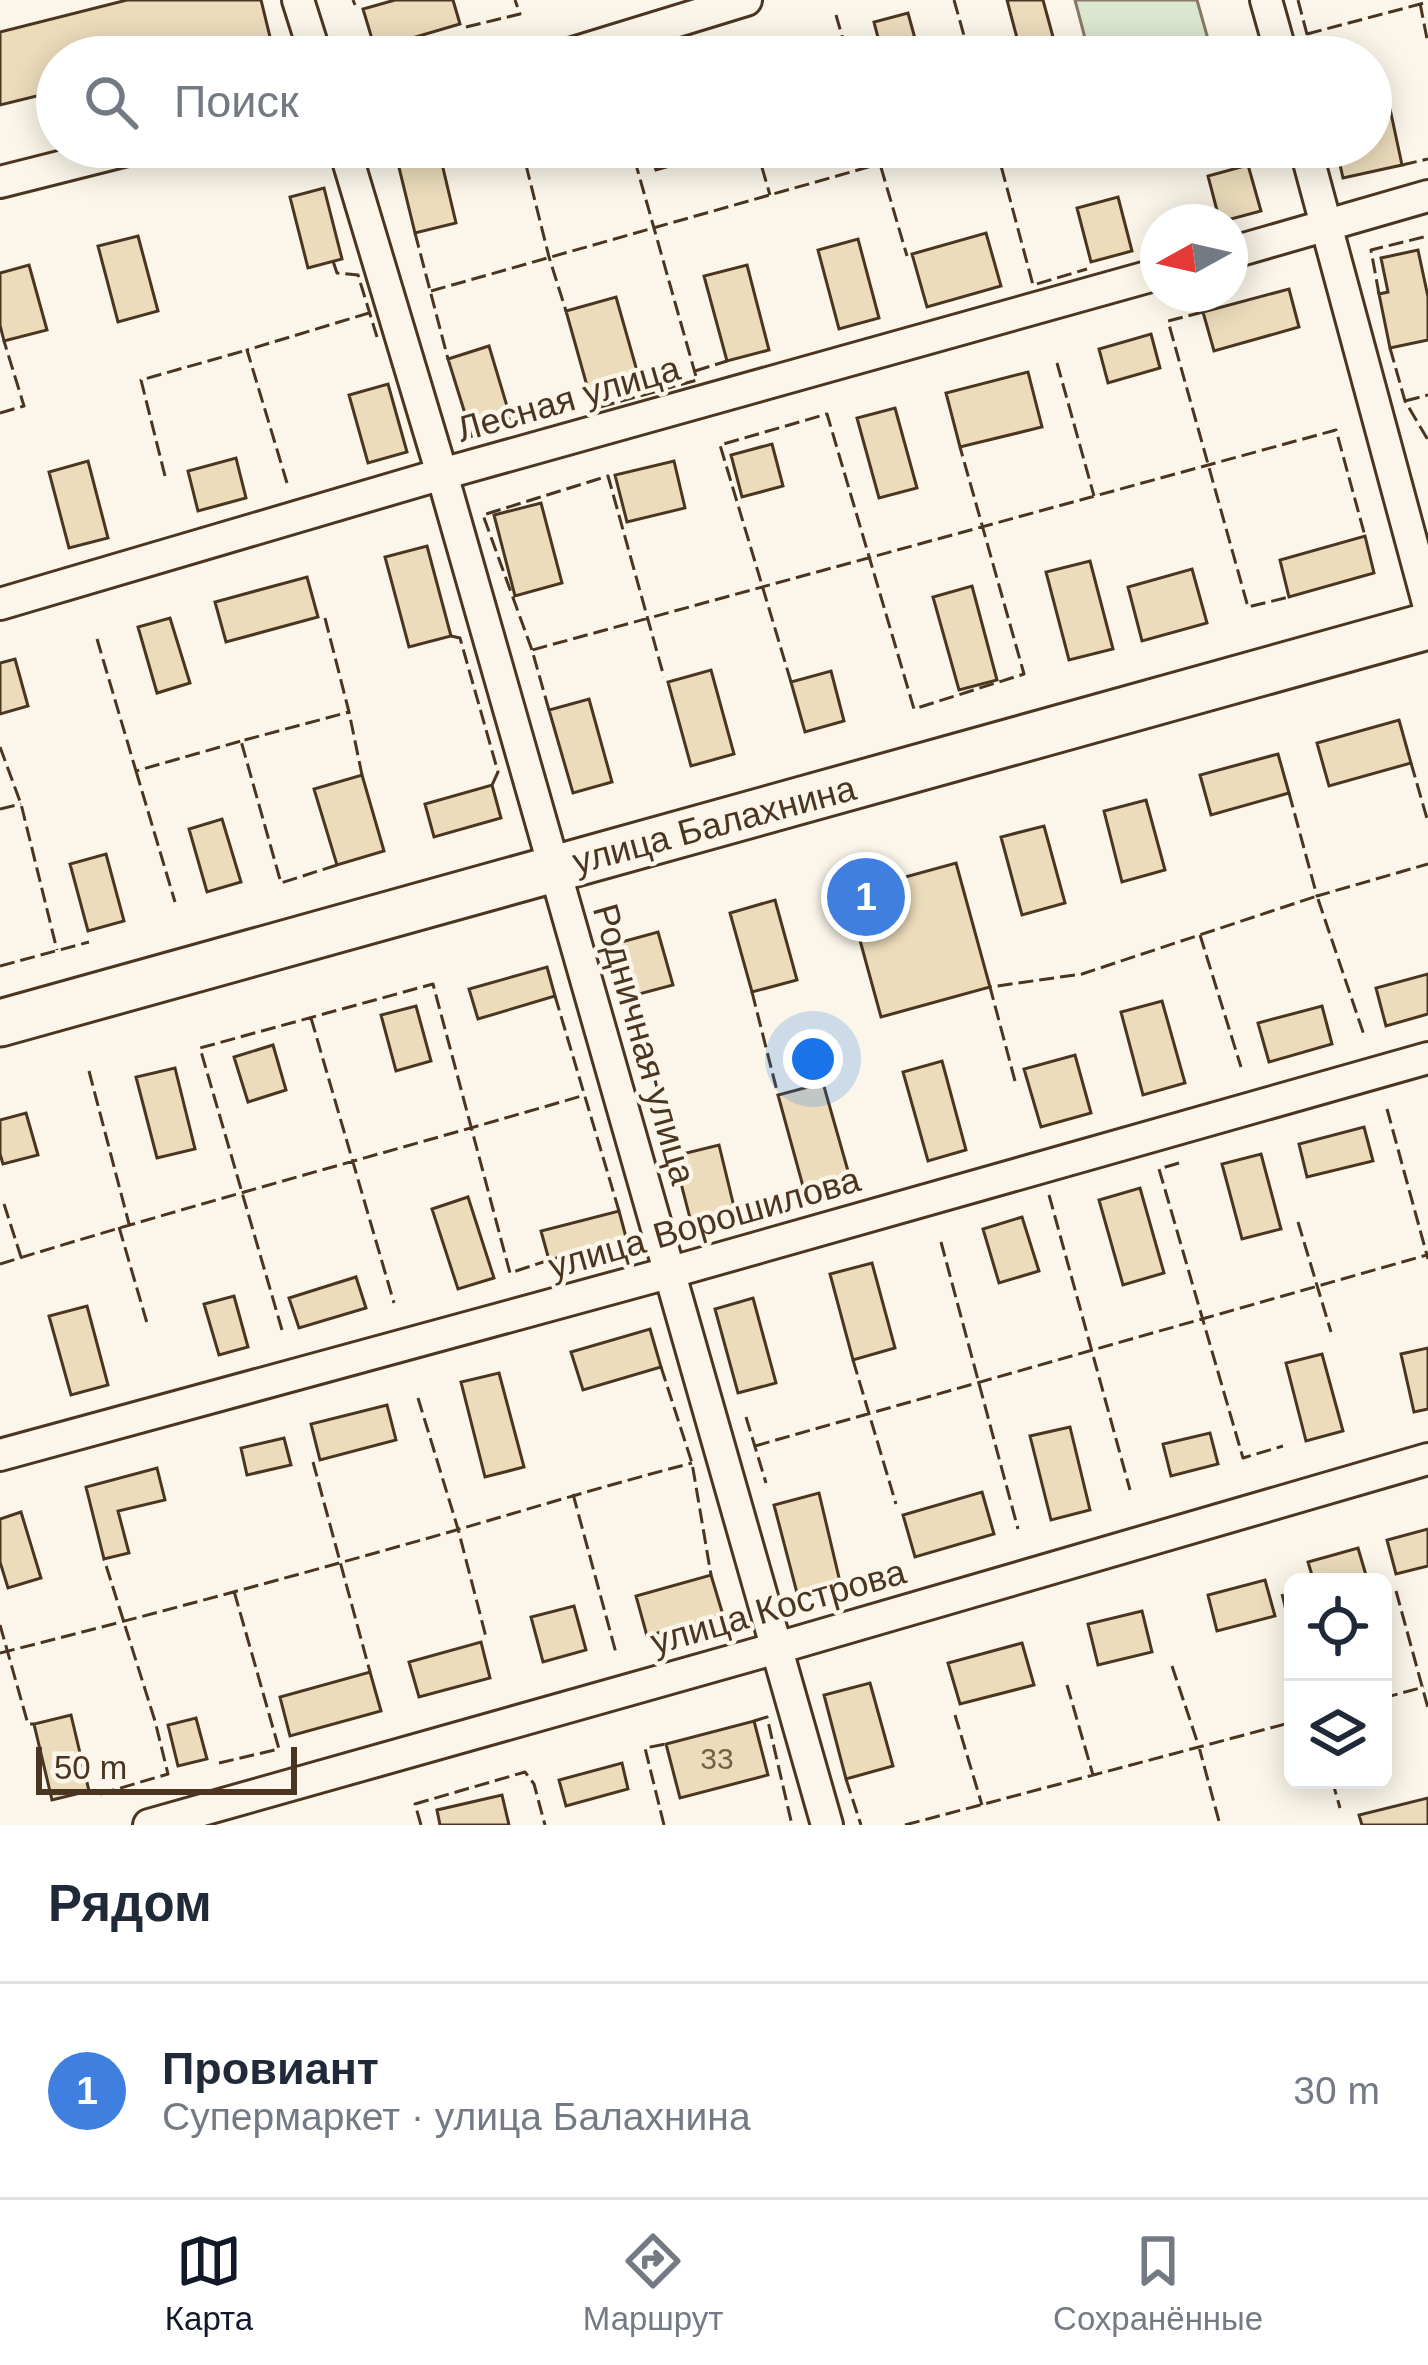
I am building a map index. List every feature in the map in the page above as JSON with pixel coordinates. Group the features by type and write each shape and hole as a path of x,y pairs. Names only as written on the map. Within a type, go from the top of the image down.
{"street":[{"path":"298,0 309,36"},
{"path":"629,36 746,0"},
{"path":"1267,0 1276,36"},
{"path":"0,182 56,168"},
{"name":"Родничная улица","path":"350,168 827,1825"},
{"path":"1312,168 1428,603"},
{"path":"1248,249 1428,196"},
{"name":"Лесная улица","path":"0,604 442,474 1140,279"},
{"name":"улица Балахнина","path":"0,1023 1428,626"},
{"name":"улица Ворошилова","path":"0,1455 1428,1058"},
{"name":"улица Кострова","path":"149,1825 1428,1459"}],"green space":[{"path":"1075,0 1197,0 1207,36 1084,36"}],"building":[{"path":"127,0 261,0 270,36 36,36 36,96 0,105 0,32"},
{"path":"395,0 453,0 460,24 419,36 371,36 363,9"},
{"path":"1007,0 1043,0 1053,36 1016,36"},
{"path":"908,13 914,36 878,36 874,22"},
{"path":"1392,118 1402,165 1392,167"},
{"path":"399,168 443,168 456,223 415,233"},
{"path":"1249,168 1261,211 1248,214 1248,204 1215,204 1208,176"},
{"path":"1341,168 1388,168 1343,178"},
{"path":"324,188 342,259 308,268 290,197"},
{"path":"1118,197 1132,251 1091,262 1077,208"},
{"path":"986,233 1001,286 927,307 912,254"},
{"path":"138,236 158,311 118,322 98,246"},
{"path":"858,239 879,318 839,329 818,250"},
{"path":"1418,250 1428,297 1428,340 1390,348 1379,294 1388,292 1381,258"},
{"path":"29,265 47,330 4,341 0,273"},
{"path":"747,265 769,350 727,361 704,276"},
{"path":"1289,289 1299,327 1214,351 1203,312 1248,312 1248,300"},
{"path":"616,297 641,385 591,400 566,311"},
{"path":"1151,334 1160,368 1108,383 1099,349"},
{"path":"489,346 512,423 472,436 448,359"},
{"path":"1028,372 1042,427 960,447 946,393"},
{"path":"388,384 407,452 368,463 349,395"},
{"path":"895,408 917,488 879,498 857,418"},
{"path":"772,444 783,486 742,497 731,455"},
{"path":"236,458 246,498 198,511 188,471"},
{"path":"88,461 108,538 69,548 49,472"},
{"path":"674,461 685,508 627,522 615,475"},
{"path":"541,503 562,583 515,596 494,515"},
{"path":"1365,536 1374,573 1289,597 1280,560"},
{"path":"427,546 451,636 409,647 385,557"},
{"path":"1090,561 1113,649 1069,660 1046,572"},
{"path":"1192,569 1207,623 1142,641 1128,587"},
{"path":"307,577 318,617 226,642 215,602"},
{"path":"972,586 997,680 959,690 933,597"},
{"path":"170,618 190,683 157,693 138,627"},
{"path":"15,659 28,706 0,714 0,663"},
{"path":"711,670 734,754 691,766 668,682"},
{"path":"831,671 844,721 805,732 791,682"},
{"path":"589,699 612,782 573,793 549,710"},
{"path":"1399,720 1411,763 1329,786 1317,743"},
{"path":"1278,754 1289,793 1211,815 1200,775"},
{"path":"362,775 384,851 337,865 314,789"},
{"path":"492,785 501,818 434,837 425,804"},
{"path":"1146,800 1165,870 1122,882 1104,811"},
{"path":"222,819 241,882 207,892 189,829"},
{"path":"1044,826 1065,903 1022,915 1001,837"},
{"path":"106,854 124,921 88,931 70,864"},
{"path":"956,863 990,987 881,1017 847,893"},
{"path":"775,900 797,980 752,992 730,913"},
{"path":"658,932 673,985 628,997 614,944"},
{"path":"547,967 555,996 478,1019 469,989"},
{"path":"1428,974 1428,1014 1386,1026 1376,988"},
{"path":"1162,1001 1185,1083 1143,1095 1121,1012"},
{"path":"416,1006 431,1061 396,1071 381,1015"},
{"path":"1322,1006 1332,1044 1269,1062 1258,1023"},
{"path":"273,1045 286,1090 248,1102 234,1057"},
{"path":"1075,1055 1091,1113 1041,1127 1024,1069"},
{"path":"942,1061 966,1150 928,1161 903,1072"},
{"path":"175,1068 195,1149 157,1158 136,1077"},
{"path":"823,1083 850,1178 804,1190 778,1095"},
{"path":"26,1113 38,1155 3,1164 0,1120"},
{"path":"1364,1127 1373,1161 1307,1177 1299,1144"},
{"path":"719,1145 735,1211 691,1222 674,1156"},
{"path":"1261,1154 1281,1229 1242,1239 1222,1164"},
{"path":"1140,1188 1164,1273 1123,1285 1099,1200"},
{"path":"468,1197 494,1278 458,1289 432,1209"},
{"path":"619,1211 627,1241 549,1260 541,1231"},
{"path":"1022,1217 1039,1271 999,1283 983,1229"},
{"path":"872,1263 895,1348 853,1360 830,1274"},
{"path":"356,1277 366,1308 299,1328 289,1298"},
{"path":"234,1296 248,1347 219,1355 204,1304"},
{"path":"753,1298 776,1383 738,1393 715,1309"},
{"path":"87,1306 108,1385 71,1395 49,1316"},
{"path":"650,1329 661,1367 583,1390 571,1352"},
{"path":"1428,1348 1428,1409 1414,1412 1401,1354"},
{"path":"1322,1354 1343,1431 1306,1441 1286,1363"},
{"path":"499,1373 524,1467 485,1477 461,1382"},
{"path":"387,1405 396,1440 320,1460 311,1424"},
{"path":"1070,1427 1090,1510 1051,1520 1030,1436"},
{"path":"1210,1433 1218,1464 1171,1476 1163,1444"},
{"path":"284,1438 291,1465 247,1475 241,1448"},
{"path":"157,1468 165,1500 118,1511 129,1553 104,1559 86,1487"},
{"path":"982,1492 994,1534 915,1557 903,1515"},
{"path":"819,1493 840,1582 797,1593 774,1505"},
{"path":"21,1512 41,1578 8,1588 0,1562 0,1519"},
{"path":"1428,1529 1428,1566 1396,1574 1387,1540"},
{"path":"1358,1548 1365,1573 1311,1573 1308,1562"},
{"path":"711,1575 723,1615 647,1636 636,1596"},
{"path":"1265,1580 1275,1616 1217,1631 1208,1595"},
{"path":"574,1606 586,1650 543,1662 531,1617"},
{"path":"1142,1611 1152,1652 1098,1665 1088,1624"},
{"path":"481,1642 490,1678 419,1697 409,1662"},
{"path":"1022,1643 1034,1685 960,1704 948,1663"},
{"path":"370,1672 381,1711 290,1736 280,1697"},
{"path":"870,1683 893,1766 846,1779 824,1695"},
{"path":"71,1715 89,1791 52,1800 34,1724"},
{"path":"196,1718 207,1759 178,1766 168,1725"},
{"path":"754,1721 768,1775 680,1798 666,1744"},
{"path":"622,1763 628,1789 566,1806 559,1780"},
{"path":"502,1795 509,1825 440,1825 437,1810"},
{"path":"1428,1798 1428,1825 1362,1825 1359,1815"}],"fence":[{"path":"353,0 355,5"},
{"path":"466,27 520,14 515,0"},
{"path":"954,0 964,36"},
{"path":"1298,0 1307,36"},
{"path":"1307,34 1428,2"},
{"path":"1420,3 1428,44"},
{"path":"836,15 842,36"},
{"path":"1402,165 1428,159"},
{"path":"527,168 566,311"},
{"path":"600,407 697,380 637,168"},
{"path":"762,168 770,195"},
{"path":"431,291 865,168"},
{"path":"881,168 907,256"},
{"path":"1002,168 1033,285 1087,269"},
{"path":"415,233 448,359"},
{"path":"1379,294 1371,250 1428,236"},
{"path":"333,261 337,273 358,275 377,337"},
{"path":"1203,312 1168,321 1248,607 1289,597"},
{"path":"287,483 247,350 369,313"},
{"path":"0,413 24,406 4,341"},
{"path":"1390,348 1405,401 1428,440"},
{"path":"165,476 141,380 247,350"},
{"path":"695,371 727,361"},
{"path":"1057,363 1094,496"},
{"path":"1405,401 1428,395"},
{"path":"791,682 720,445 827,414 914,709 1024,674 960,447"},
{"path":"549,710 532,650 1336,430 1365,536"},
{"path":"532,650 483,515 608,476 664,677"},
{"path":"325,618 362,775"},
{"path":"451,636 460,638 498,772 492,785"},
{"path":"97,639 136,771 241,741"},
{"path":"337,865 281,883 241,741 349,712"},
{"path":"0,747 21,804 57,950"},
{"path":"1411,763 1428,822"},
{"path":"136,771 175,902"},
{"path":"1289,793 1317,896 1428,864"},
{"path":"0,809 21,804"},
{"path":"1015,1081 990,987 1082,974 1317,896 1364,1035"},
{"path":"1200,935 1241,1067"},
{"path":"0,966 89,942"},
{"path":"282,1330 200,1048 433,984 510,1273 549,1260"},
{"path":"752,992 778,1095"},
{"path":"555,996 619,1211"},
{"path":"311,1018 394,1303"},
{"path":"89,1071 129,1224"},
{"path":"654,1076 674,1156"},
{"path":"0,1264 585,1095"},
{"path":"1387,1109 1428,1259"},
{"path":"1179,1163 1159,1169 1243,1458 1283,1446"},
{"path":"1049,1195 1130,1490"},
{"path":"4,1204 21,1257"},
{"path":"1298,1222 1331,1332"},
{"path":"119,1227 147,1323"},
{"path":"941,1242 1018,1529"},
{"path":"755,1446 1427,1255"},
{"path":"853,1360 896,1504"},
{"path":"661,1367 692,1463 711,1575"},
{"path":"418,1398 486,1637"},
{"path":"746,1417 766,1483"},
{"path":"313,1462 370,1672"},
{"path":"0,1653 692,1463"},
{"path":"573,1494 616,1653"},
{"path":"100,1794 168,1774 104,1559"},
{"path":"219,1763 279,1749 234,1591"},
{"path":"1396,1591 1428,1708"},
{"path":"1282,1594 1284,1602"},
{"path":"0,1625 28,1724 34,1724"},
{"path":"1172,1666 1220,1825"},
{"path":"1067,1685 1093,1775"},
{"path":"1392,1696 1424,1687"},
{"path":"955,1715 982,1805"},
{"path":"754,1721 767,1717 792,1825"},
{"path":"905,1825 1284,1724"},
{"path":"664,1825 645,1748 666,1744"},
{"path":"421,1825 415,1804 525,1772 534,1784 545,1825"},
{"path":"846,1779 861,1825"},
{"path":"1335,1789 1340,1808"}],"place":[{"name":"Провиант","path":"866,897"}]}
